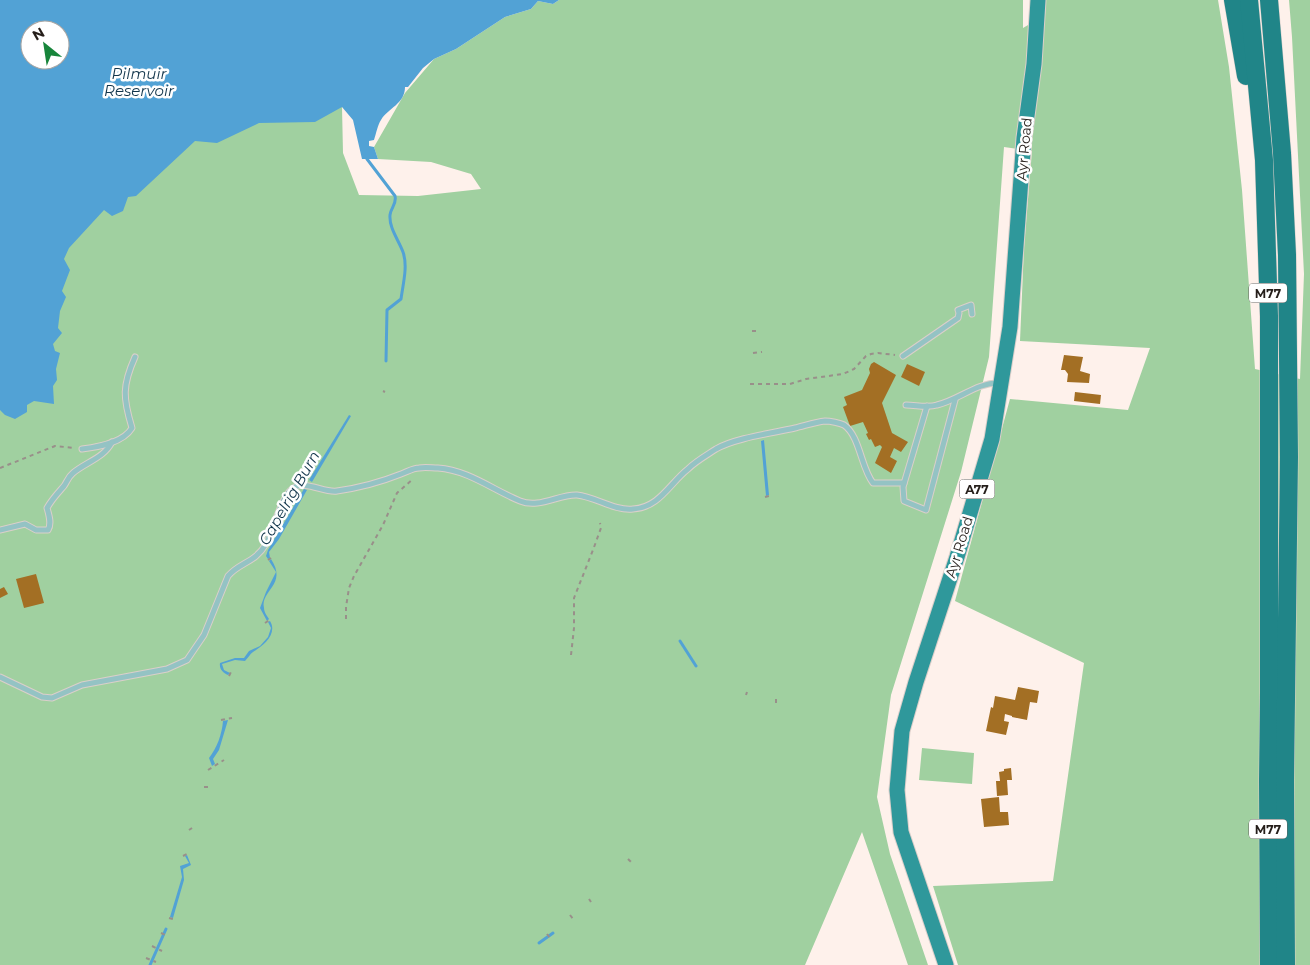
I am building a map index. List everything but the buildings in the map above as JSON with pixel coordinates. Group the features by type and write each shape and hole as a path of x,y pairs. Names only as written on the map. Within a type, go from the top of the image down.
{"highway":[{"path":"1233,0 1243,57 1267,235"},
{"name":"M77","path":"1249,0 1264,160 1267,235 1269,398 1269,965"},
{"name":"M77","path":"1269,0 1282,162 1287,255 1289,457 1285,782 1286,965"},
{"path":"1281,0 1288,77 1293,188 1293,275 1288,366"}],"main road":[{"name":"Ayr Road","path":"946,965 901,832 897,790 902,731 992,439 1010,327 1024,138 1034,64 1038,0"}],"lane":[{"path":"900,356 958,318 958,310 970,305 972,314"},
{"path":"82,449 103,446 128,435 132,428 125,397 125,385 135,357"},
{"path":"906,405 935,406 955,400 990,383 1001,383"},
{"path":"927,406 904,483 904,501 926,510 955,400"},
{"path":"0,677 42,697 52,698 82,685 167,669 188,660 204,635 228,576 231,572 257,556 265,545 291,489 299,485 335,491 370,484 417,468 440,468 458,472 522,502 548,501 566,495 579,496 621,509 635,510 654,502 666,493 675,480 689,467 719,448 738,441 826,421 844,425 854,438 867,476 874,483 904,483"},
{"path":"0,530 25,524 36,530 48,530 50,521 47,508 54,496 73,473 101,455 112,442"}],"path":[{"path":"753,331 759,331"},
{"path":"754,353 761,352"},
{"path":"750,384 790,384 806,379 843,374 854,369 866,356 871,354 900,356"},
{"path":"0,468 55,446 82,449"},
{"path":"346,619 349,588 354,576 383,525 398,493 423,468"},
{"path":"765,497 769,496"},
{"path":"571,655 574,628 574,598 601,528 600,523"},
{"path":"229,676 231,672"},
{"path":"746,696 747,692"},
{"path":"776,698 776,703"},
{"path":"222,719 232,718"},
{"path":"208,770 224,760"},
{"path":"188,830 192,828"},
{"path":"183,856 187,854"},
{"path":"628,859 631,862"},
{"path":"570,915 573,919"},
{"path":"547,934 550,938"},
{"path":"152,946 162,951"},
{"path":"146,958 156,962"}],"green space":[{"path":"0,0 64,20 20,20 20,70 70,70 70,22 342,107 343,153 359,195 418,196 481,189 471,174 431,162 378,159 374,147 405,93 434,59 456,49 505,17 531,9 538,1 553,4 559,0 1023,0 1023,28 1045,15 1046,0 1218,0 1229,67 1242,190 1255,369 1300,379 1304,274 1289,0 1310,0 1310,965 958,965 933,886 1053,881 1084,663 955,601 1010,399 1128,410 1150,348 1020,341 1024,247 1032,151 1004,147 989,357 961,472 891,695 877,797 890,854 928,965 908,965 862,832 805,965 0,965"},
{"path":"922,748 974,753 972,784 919,780"}],"water":[{"name":"Pilmuir Reservoir","path":"0,0 559,0 553,4 538,1 531,9 505,17 456,49 434,59 423,68 408,87 405,87 399,102 381,120 374,140 369,141 369,146 374,147 378,159 362,159 353,120 342,107 315,122 259,123 217,143 195,141 136,196 128,197 123,211 112,216 104,210 69,248 64,259 70,270 62,291 66,297 60,311 58,328 62,333 53,344 55,351 60,353 56,369 57,380 53,386 54,404 34,401 27,405 27,412 15,419 5,415 0,410"},
{"path":"349,415 351,416 312,482 309,480"},
{"path":"764,440 769,495 766,496 761,441"},
{"path":"304,489 307,490 279,539 269,552 270,558 268,559 266,556 268,550"},
{"path":"271,559 275,568 277,575 264,602 264,611 269,619 267,621 260,608 276,572 269,561"},
{"path":"270,621 272,626 271,635 265,643 245,661 235,660 222,664 224,670 230,673 228,675 223,672 220,663 235,658 244,658 249,651 260,646 268,637 271,628 268,622"},
{"path":"228,720 219,750 213,759 215,764 212,766 209,758 219,741 223,721"},
{"path":"187,855 191,865 183,869 184,880 173,918 170,917 182,877 180,866 189,863 185,856"}],"waterway":[{"name":"Capelrig Burn","path":"367,159 395,196 390,220 392,229 403,252 405,263 401,299 387,310 386,361"},
{"path":"680,641 696,666"},
{"name":"Capelrig Burn","path":"150,965 166,929"},
{"path":"539,943 553,933"}]}
